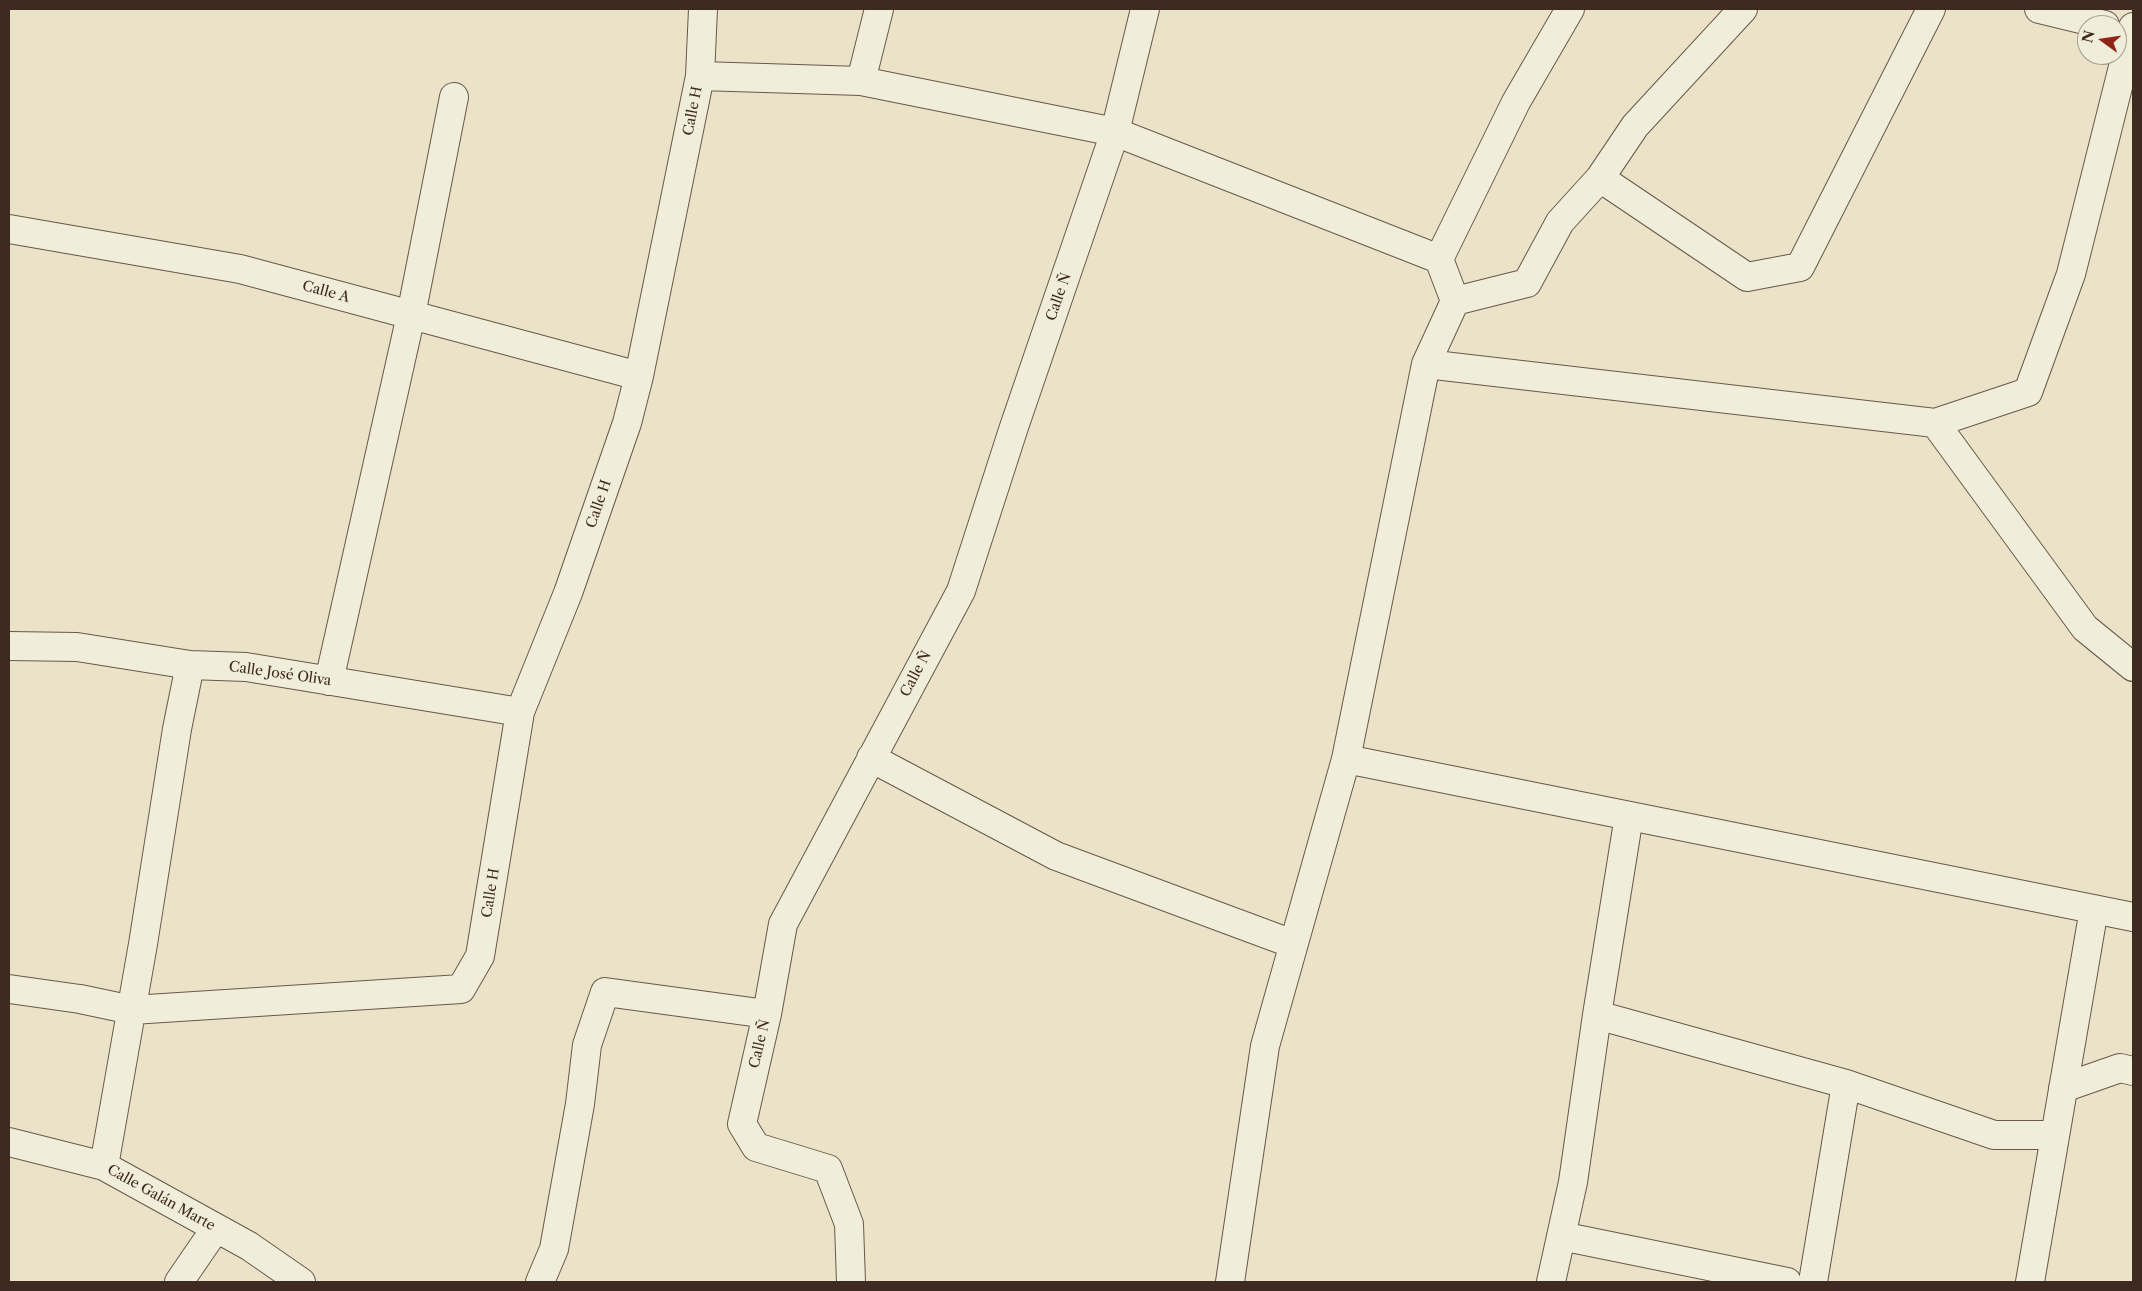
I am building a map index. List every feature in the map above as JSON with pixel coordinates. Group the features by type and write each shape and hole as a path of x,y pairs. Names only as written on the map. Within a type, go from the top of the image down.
{"street":[{"name":"Calle H","path":"132,1010 461,990 480,956 520,712 568,593 627,423 639,376 700,76 703,9"},
{"path":"861,81 879,9"},
{"name":"Calle Ñ","path":"850,1282 849,1224 828,1169 756,1147 742,1124 767,1014 783,924 961,591 1014,427 1115,132 1145,9"},
{"path":"1439,259 1516,102 1570,9"},
{"path":"1455,300 1527,283 1560,222 1600,178 1636,126 1743,9"},
{"path":"1600,178 1747,277 1800,267 1931,9"},
{"path":"2039,9 2077,18"},
{"path":"1426,364 1935,423 2028,392 2071,274 2128,29"},
{"path":"700,76 861,81 1115,132 1439,259 1455,300 1426,364 1346,759 1265,1046 1230,1282"},
{"path":"329,681 411,315 454,97"},
{"name":"Calle A","path":"9,230 240,269 639,376"},
{"path":"1935,423 2086,628 2133,667"},
{"name":"Calle José Oliva","path":"9,646 77,646 190,665 246,667 520,712"},
{"path":"104,1166 132,1010 177,729 190,665"},
{"path":"871,758 1056,856 1294,944"},
{"path":"1346,759 2133,917"},
{"path":"1551,1282 1573,1182 1596,1015 1629,816"},
{"path":"2030,1282 2094,909"},
{"path":"9,989 80,999 132,1010"},
{"path":"540,1282 554,1249 580,1104 587,1045 605,992 767,1014"},
{"path":"1596,1015 1846,1084 1994,1135 2055,1135"},
{"path":"2063,1088 2120,1068 2133,1071"},
{"path":"1812,1282 1846,1084"},
{"name":"Calle Galán Marte","path":"11,1149 104,1166 249,1246 301,1282"},
{"path":"179,1282 216,1228"},
{"path":"1561,1236 1787,1282"}]}
